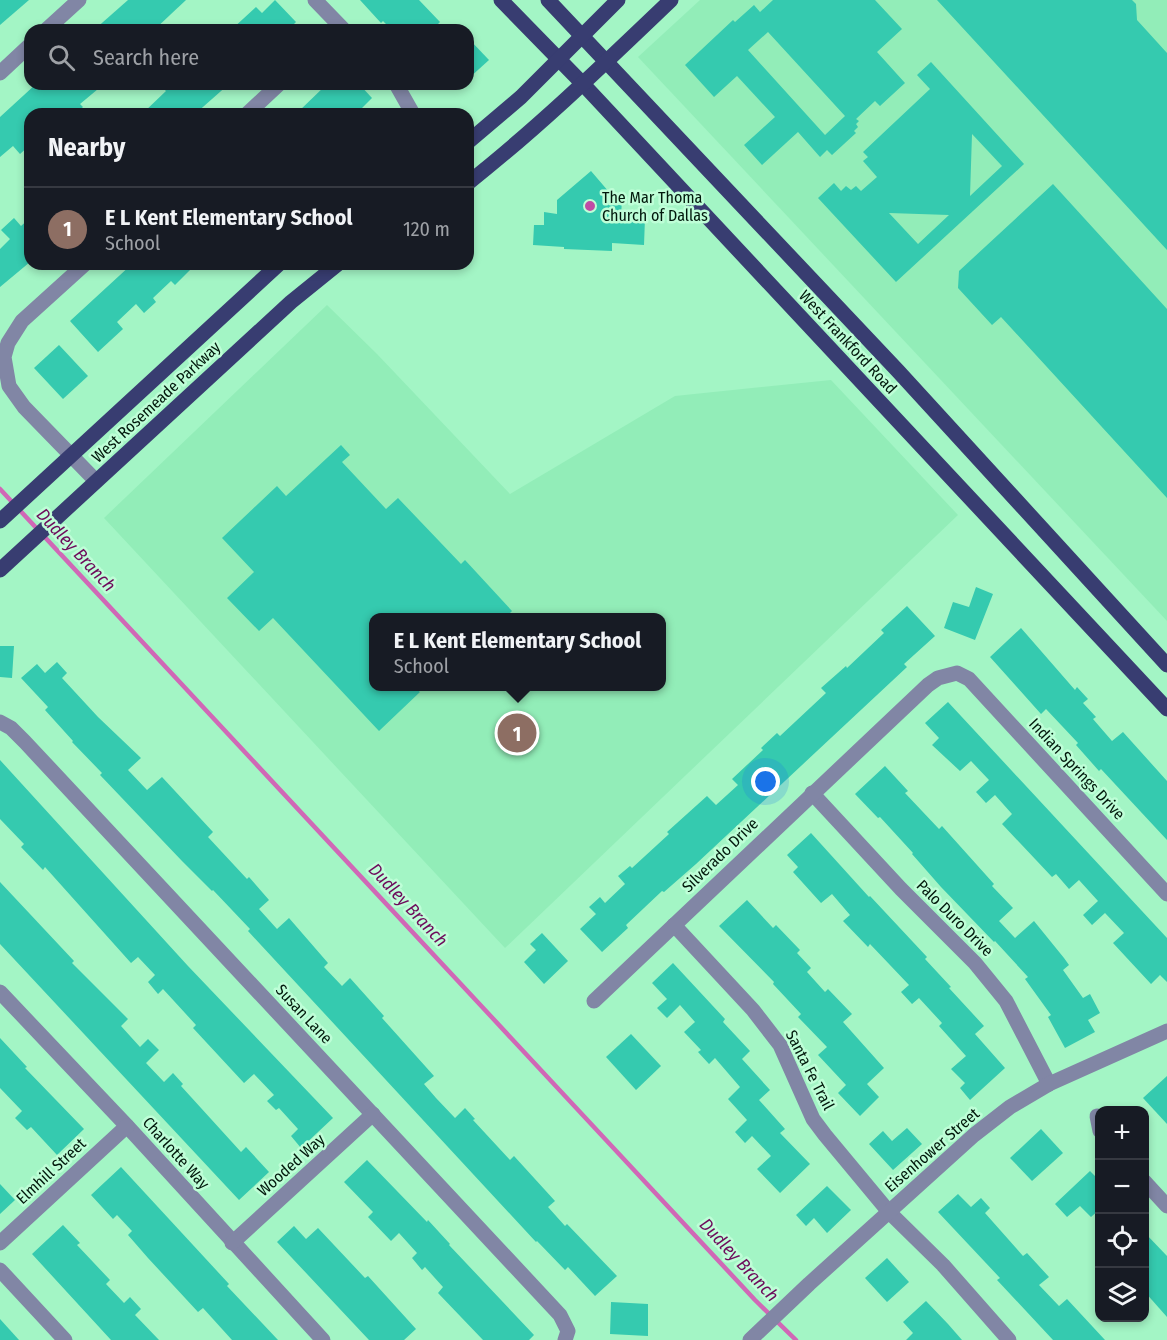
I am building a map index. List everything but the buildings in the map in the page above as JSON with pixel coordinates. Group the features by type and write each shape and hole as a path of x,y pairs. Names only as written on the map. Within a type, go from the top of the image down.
{"main road":[{"name":"West Frankford Road","path":"501,0 582,83 1167,709"},
{"name":"West Frankford Road","path":"548,0 898,371 1167,665"},
{"path":"474,137 521,97 618,0"},
{"path":"474,178 607,61 671,0"},
{"name":"West Rosemeade Parkway","path":"0,521 273,270"},
{"name":"West Rosemeade Parkway","path":"3,568 291,302 331,270"}],"street":[{"path":"53,24 79,0"},
{"path":"315,0 337,24"},
{"path":"0,73 24,51"},
{"path":"253,108 273,90"},
{"path":"399,90 410,108"},
{"path":"78,270 22,321 8,343 4,357 9,387 24,407 96,482"},
{"name":"Silverado Drive","path":"594,1000 928,685 938,678 957,673"},
{"name":"Indian Springs Drive","path":"957,673 969,679 1167,894"},
{"name":"Susan Lane","path":"0,722 11,728 25,742 560,1315 568,1330 565,1340"},
{"name":"Palo Duro Drive","path":"812,793 901,889 975,963 1006,1001 1049,1084"},
{"name":"Santa Fe Trail","path":"674,925 753,1010 780,1045 813,1119 889,1212 943,1265 1009,1340"},
{"name":"Charlotte Way","path":"0,992 127,1126 323,1340"},
{"name":"Eisenhower Street","path":"750,1340 974,1135 1010,1107 1049,1084 1167,1031"},
{"name":"Wooded Way","path":"232,1243 373,1114"},
{"name":"Elmhill Street","path":"0,1243 127,1126"},
{"path":"1149,1186 1167,1206"},
{"path":"0,1270 65,1340"}],"shaded area":[{"path":"700,0 1167,0 1167,621 638,57"},
{"path":"327,305 377,354 510,494 675,396 831,380 958,515 505,948 104,518"}],"waterway":[{"name":"Dudley Branch","path":"0,489 755,1300 796,1340"}],"place":[{"name":"The Mar Thoma Church of Dallas","path":"590,206"},
{"name":"E L Kent Elementary School","path":"517,733"}]}
